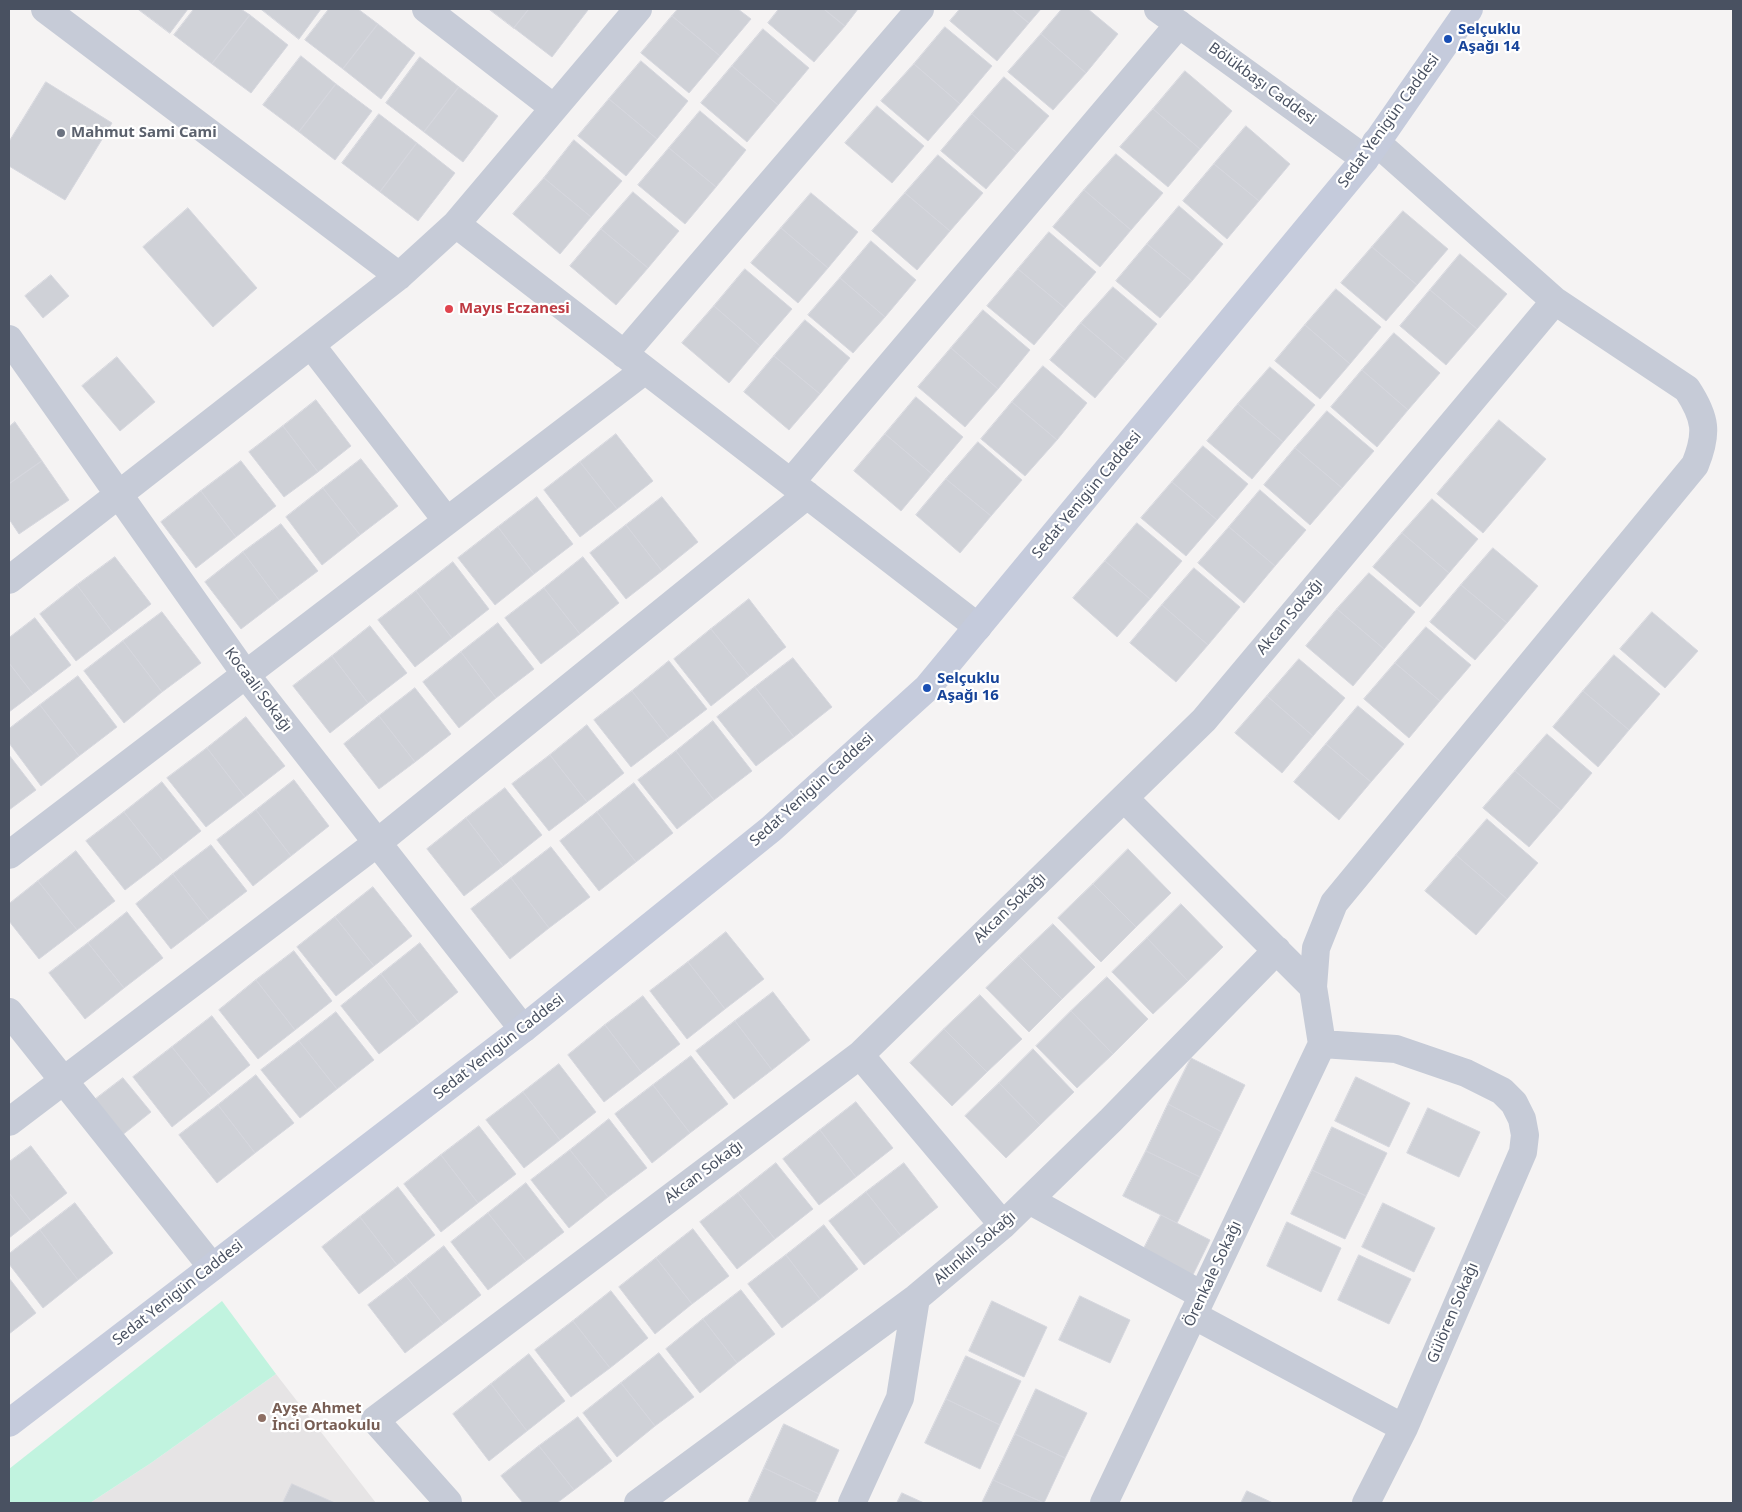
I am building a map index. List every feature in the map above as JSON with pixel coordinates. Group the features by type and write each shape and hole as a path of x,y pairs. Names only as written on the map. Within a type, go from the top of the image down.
{"street":[{"path":"45,9 399,276"},
{"path":"426,9 554,108"},
{"path":"9,580 399,276 456,224 638,9"},
{"path":"9,855 447,521 634,362 920,9"},
{"name":"Sedat Yenigün Caddesi","path":"9,1423 523,1030 771,829 927,688 1371,151 1469,9"},
{"path":"9,1122 377,843 799,489 1169,16"},
{"name":"Bölükbaşı Caddesi","path":"1169,16 1371,151 1555,301 1687,389 1699,407 1704,428 1702,447 1695,465 1334,903 1316,948 1313,987 1322,1044"},
{"path":"456,224 978,627"},
{"name":"Akcan Sokağı","path":"447,1503 375,1420 860,1055 1204,720 1555,301"},
{"name":"Kocaali Sokağı","path":"9,339 246,675 523,1030"},
{"path":"311,345 447,521"},
{"path":"1124,798 1313,987"},
{"name":"Altınkılı Sokağı","path":"638,1503 916,1298 1003,1225 1111,1120 1277,950"},
{"path":"9,1012 212,1267"},
{"name":"Gülören Sokağı","path":"1322,1044 1396,1049 1466,1073 1502,1091 1514,1103 1522,1118 1525,1135 1523,1152 1404,1428 1366,1503"},
{"name":"Örenkale Sokağı","path":"1104,1503 1322,1044"},
{"path":"860,1055 1003,1225"},
{"path":"1029,1200 1198,1305 1404,1428"},
{"path":"852,1503 900,1398 916,1298"}],"shaded area":[{"name":"Ayşe Ahmet İnci Ortaokulu","path":"276,1374 376,1503 90,1503 151,1463"}],"green space":[{"path":"222,1301 276,1374 151,1463 90,1503 9,1503 9,1469"}],"building":[{"path":"138,9 188,9 170,33"},
{"path":"194,9 241,9 250,15 212,64 174,35"},
{"path":"261,9 321,9 299,39"},
{"path":"329,9 358,9 378,24 343,69 305,40"},
{"path":"489,9 529,9 514,28"},
{"path":"529,9 588,10 552,57 514,28"},
{"path":"678,9 738,9 751,19 720,56 672,16"},
{"path":"779,9 824,9 845,26 814,62 768,23"},
{"path":"824,9 858,9 845,26"},
{"path":"960,9 1012,9 1029,23 997,61 950,21"},
{"path":"1012,9 1041,9 1029,23"},
{"path":"1062,9 1088,9 1118,34 1086,73 1041,34"},
{"path":"250,15 288,45 251,93 212,64"},
{"path":"672,16 720,56 689,93 641,53"},
{"path":"378,24 415,53 381,99 343,69"},
{"path":"945,27 992,66 960,104 914,64"},
{"path":"763,29 809,68 778,105 732,66"},
{"path":"1041,34 1086,73 1053,110 1008,72"},
{"path":"301,56 336,84 299,132 263,105"},
{"path":"420,57 459,87 424,132 386,103"},
{"path":"641,61 688,101 657,139 609,99"},
{"path":"914,64 960,104 928,141 881,101"},
{"path":"732,66 778,105 747,142 701,103"},
{"path":"1185,71 1232,111 1200,149 1153,109"},
{"path":"1004,77 1049,116 1017,153 972,114"},
{"name":"Mahmut Sami Cami","path":"46,82 112,123 65,200 9,166 9,142"},
{"path":"336,84 372,111 335,160 299,132"},
{"path":"459,87 498,116 463,162 424,132"},
{"path":"609,99 657,139 626,176 578,136"},
{"path":"877,106 924,146 892,183 845,143"},
{"path":"1153,109 1200,149 1168,187 1120,147"},
{"path":"700,111 746,150 716,187 669,148"},
{"path":"379,114 417,143 380,192 342,163"},
{"path":"972,114 1017,153 986,189 941,151"},
{"path":"1246,126 1290,164 1259,201 1214,164"},
{"path":"574,140 622,181 591,217 544,178"},
{"path":"417,143 455,173 418,221 380,192"},
{"path":"669,148 716,187 685,224 638,185"},
{"path":"1116,154 1163,193 1131,230 1084,190"},
{"path":"938,155 983,193 950,231 905,193"},
{"path":"1214,164 1259,201 1227,239 1183,201"},
{"path":"544,178 591,217 560,254 513,214"},
{"path":"1084,190 1131,230 1100,267 1053,227"},
{"path":"633,192 679,231 648,268 601,229"},
{"path":"811,193 858,232 828,268 781,228"},
{"path":"905,193 950,231 917,270 872,231"},
{"path":"1179,206 1223,244 1192,281 1147,244"},
{"path":"188,208 257,288 213,327 143,247"},
{"path":"1403,211 1448,249 1417,285 1372,247"},
{"path":"781,228 828,268 798,303 751,263"},
{"path":"601,229 648,268 616,305 570,266"},
{"path":"1049,232 1096,272 1065,308 1018,269"},
{"path":"871,241 916,280 885,317 840,278"},
{"path":"1147,244 1192,281 1160,318 1116,281"},
{"path":"1372,247 1417,285 1386,321 1341,283"},
{"path":"1460,254 1507,294 1477,329 1430,290"},
{"path":"745,269 792,309 760,346 714,306"},
{"path":"1018,269 1065,308 1034,345 987,306"},
{"path":"51,275 69,296 43,318 25,296"},
{"path":"840,278 885,317 853,353 808,315"},
{"path":"1113,287 1157,324 1126,361 1081,323"},
{"path":"1336,289 1381,327 1350,364 1305,325"},
{"path":"1430,290 1477,329 1446,365 1400,326"},
{"path":"714,306 760,346 729,383 682,343"},
{"path":"983,310 1030,350 998,389 951,348"},
{"path":"805,320 850,358 820,394 774,356"},
{"path":"1081,323 1126,361 1095,398 1050,360"},
{"path":"1305,325 1350,364 1320,399 1275,361"},
{"path":"1394,333 1440,373 1408,410 1362,370"},
{"path":"951,348 998,389 965,427 918,387"},
{"path":"774,356 820,394 789,430 744,392"},
{"path":"117,357 155,402 120,431 82,386"},
{"path":"1043,366 1087,403 1057,440 1012,402"},
{"path":"1270,367 1315,405 1283,442 1238,404"},
{"path":"1362,370 1408,410 1377,447 1331,407"},
{"path":"916,397 963,437 932,474 885,434"},
{"path":"316,400 351,446 318,472 283,426"},
{"path":"1012,402 1057,440 1025,476 981,439"},
{"path":"1238,404 1283,442 1252,479 1207,441"},
{"path":"1327,411 1374,451 1342,488 1295,448"},
{"path":"1499,420 1546,459 1483,533 1437,494"},
{"path":"15,422 42,461 9,484 9,427"},
{"path":"283,426 318,472 284,497 249,452"},
{"path":"616,434 653,481 617,509 580,462"},
{"path":"885,434 932,474 901,511 854,471"},
{"path":"978,442 1022,480 991,516 946,479"},
{"path":"1203,446 1248,484 1217,520 1172,482"},
{"path":"1295,448 1342,488 1310,525 1264,485"},
{"path":"361,459 398,506 360,535 323,488"},
{"path":"42,461 69,500 19,534 9,519 9,484"},
{"path":"241,461 276,506 236,537 201,491"},
{"path":"580,462 617,509 580,537 544,490"},
{"path":"946,479 991,516 960,553 916,515"},
{"path":"1172,482 1217,520 1186,556 1141,518"},
{"path":"323,488 360,535 322,565 286,517"},
{"path":"1260,490 1306,530 1275,566 1229,527"},
{"path":"201,491 236,537 196,568 161,522"},
{"path":"537,497 573,544 534,574 498,527"},
{"path":"662,497 698,542 662,571 626,525"},
{"path":"1432,499 1478,539 1449,573 1402,533"},
{"path":"1137,523 1182,561 1150,599 1105,561"},
{"path":"281,524 318,571 279,600 243,552"},
{"path":"626,525 662,571 626,599 590,553"},
{"path":"498,527 534,574 495,605 458,558"},
{"path":"1229,527 1275,566 1244,603 1198,563"},
{"path":"1402,533 1449,573 1420,607 1373,567"},
{"path":"1493,548 1538,586 1507,623 1461,585"},
{"path":"243,552 279,600 241,629 205,582"},
{"path":"115,557 151,604 113,633 77,585"},
{"path":"583,557 619,603 580,634 544,588"},
{"path":"1105,561 1150,599 1117,637 1073,598"},
{"path":"453,562 489,609 452,638 416,591"},
{"path":"1194,568 1240,607 1208,645 1162,605"},
{"path":"1369,573 1415,612 1384,649 1337,609"},
{"path":"77,585 113,633 76,661 40,614"},
{"path":"1461,585 1507,623 1475,660 1430,622"},
{"path":"544,588 580,634 541,664 505,618"},
{"path":"416,591 452,638 415,667 378,620"},
{"path":"749,599 786,647 749,676 711,629"},
{"path":"1162,605 1208,645 1176,682 1130,643"},
{"path":"1337,609 1384,649 1353,686 1306,646"},
{"path":"162,612 201,663 162,692 123,641"},
{"path":"1652,612 1698,651 1665,688 1620,649"},
{"path":"35,618 71,665 33,694 9,663 9,638"},
{"path":"498,623 534,669 496,698 461,652"},
{"path":"370,626 407,673 368,703 332,656"},
{"path":"1426,627 1471,665 1440,701 1395,663"},
{"path":"711,629 749,676 711,706 674,659"},
{"path":"123,641 162,692 124,723 84,671"},
{"path":"461,652 496,698 459,728 423,682"},
{"path":"1614,655 1660,694 1629,730 1583,691"},
{"path":"332,656 368,703 330,733 293,686"},
{"path":"793,658 832,707 794,737 755,687"},
{"path":"1299,659 1345,698 1313,736 1267,696"},
{"path":"669,661 707,709 669,738 632,691"},
{"path":"9,663 33,694 9,712"},
{"path":"1395,663 1440,701 1409,738 1364,699"},
{"path":"78,676 117,727 79,756 40,705"},
{"path":"755,687 794,737 756,766 717,717"},
{"path":"415,688 451,734 415,762 379,716"},
{"path":"632,691 669,738 631,767 594,720"},
{"path":"1583,691 1629,730 1598,767 1553,727"},
{"path":"1267,696 1313,736 1282,773 1235,733"},
{"path":"40,705 79,756 41,786 9,743 9,729"},
{"path":"1358,706 1404,744 1371,782 1326,744"},
{"path":"379,716 415,762 379,789 344,744"},
{"path":"246,717 285,766 245,797 207,748"},
{"path":"713,721 752,771 714,800 676,751"},
{"path":"587,725 624,773 587,802 550,755"},
{"path":"1547,734 1592,773 1561,810 1515,771"},
{"path":"1326,744 1371,782 1339,820 1294,782"},
{"path":"207,748 245,797 206,827 167,778"},
{"path":"676,751 714,800 677,829 638,780"},
{"path":"9,755 36,790 9,810"},
{"path":"550,755 587,802 549,831 512,784"},
{"path":"1515,771 1561,810 1529,847 1483,808"},
{"path":"294,780 329,826 291,856 256,810"},
{"path":"162,782 201,831 163,861 124,812"},
{"path":"634,783 673,833 636,862 597,812"},
{"path":"505,788 542,835 503,866 466,818"},
{"path":"256,810 291,856 253,886 217,840"},
{"path":"124,812 163,861 125,890 86,841"},
{"path":"597,812 636,862 599,891 560,841"},
{"path":"466,818 503,866 464,896 427,849"},
{"path":"1487,819 1538,863 1507,899 1456,855"},
{"path":"211,845 247,891 209,920 173,874"},
{"path":"551,847 590,897 549,928 511,878"},
{"path":"1128,849 1171,893 1136,927 1093,884"},
{"path":"76,851 115,901 77,930 38,881"},
{"path":"1456,855 1507,899 1476,935 1425,891"},
{"path":"173,874 209,920 171,949 136,904"},
{"path":"511,878 549,928 510,959 471,909"},
{"path":"38,881 77,930 39,959 9,921 9,904"},
{"path":"1093,884 1136,927 1101,962 1058,918"},
{"path":"373,887 412,936 374,966 335,917"},
{"path":"1181,904 1223,947 1188,981 1147,938"},
{"path":"127,912 163,958 124,988 88,943"},
{"path":"335,917 374,966 336,996 297,947"},
{"path":"1053,924 1095,967 1062,999 1019,956"},
{"path":"726,932 764,979 725,1009 688,962"},
{"path":"1147,938 1188,981 1153,1014 1112,972"},
{"path":"88,943 124,988 85,1019 49,973"},
{"path":"420,943 458,992 419,1023 381,974"},
{"path":"294,951 332,1001 295,1030 256,980"},
{"path":"1019,956 1062,999 1029,1032 986,988"},
{"path":"688,962 725,1009 687,1039 650,991"},
{"path":"381,974 419,1023 379,1054 341,1006"},
{"path":"1107,977 1148,1019 1113,1054 1071,1011"},
{"path":"256,980 295,1030 258,1059 219,1010"},
{"path":"773,992 810,1040 772,1070 735,1021"},
{"path":"980,995 1022,1039 987,1072 944,1029"},
{"path":"643,996 680,1044 642,1073 605,1025"},
{"path":"1071,1011 1113,1054 1077,1088 1036,1046"},
{"path":"336,1012 374,1060 337,1089 299,1041"},
{"path":"212,1016 250,1065 211,1096 172,1047"},
{"path":"735,1021 772,1070 734,1099 696,1051"},
{"path":"605,1025 642,1073 604,1102 568,1055"},
{"path":"944,1029 987,1072 952,1106 910,1063"},
{"path":"299,1041 337,1089 300,1118 261,1070"},
{"path":"172,1047 211,1096 172,1127 133,1077"},
{"path":"1033,1049 1074,1092 1040,1125 999,1083"},
{"path":"691,1056 728,1104 690,1133 653,1085"},
{"path":"1191,1058 1245,1085 1222,1132 1168,1104"},
{"path":"559,1064 596,1112 560,1140 523,1092"},
{"path":"256,1075 294,1123 255,1153 218,1105"},
{"path":"1356,1077 1410,1103 1389,1147 1335,1121"},
{"path":"123,1078 151,1112 121,1136 93,1101"},
{"path":"999,1083 1040,1125 1006,1158 965,1116"},
{"path":"653,1085 690,1133 652,1163 615,1114"},
{"path":"523,1092 560,1140 524,1168 486,1120"},
{"path":"856,1102 893,1148 856,1177 820,1130"},
{"path":"1168,1104 1222,1132 1200,1177 1146,1151"},
{"path":"218,1105 255,1153 217,1183 179,1135"},
{"path":"1428,1108 1480,1132 1459,1177 1407,1153"},
{"path":"609,1119 647,1168 608,1197 570,1150"},
{"path":"479,1126 516,1174 478,1203 441,1155"},
{"path":"1332,1127 1387,1153 1366,1196 1312,1170"},
{"path":"820,1130 856,1177 819,1205 783,1159"},
{"path":"31,1146 67,1193 31,1221 9,1193 9,1162"},
{"path":"570,1150 608,1197 569,1228 531,1180"},
{"path":"1146,1151 1200,1177 1177,1223 1123,1196"},
{"path":"441,1155 478,1203 441,1232 404,1184"},
{"path":"776,1163 813,1209 775,1239 738,1193"},
{"path":"904,1163 938,1207 901,1236 866,1192"},
{"path":"1312,1170 1366,1196 1345,1239 1291,1214"},
{"path":"526,1183 564,1232 526,1261 488,1213"},
{"path":"398,1187 435,1235 397,1265 360,1217"},
{"path":"866,1192 901,1236 864,1265 829,1221"},
{"path":"9,1193 31,1221 9,1238"},
{"path":"738,1193 775,1239 737,1269 700,1222"},
{"path":"75,1203 113,1253 78,1280 40,1230"},
{"path":"1383,1203 1435,1228 1414,1272 1362,1247"},
{"path":"488,1213 526,1261 488,1290 451,1242"},
{"path":"1161,1215 1210,1240 1189,1283 1139,1258"},
{"path":"360,1217 397,1265 359,1294 322,1247"},
{"path":"1287,1222 1341,1248 1321,1292 1267,1266"},
{"path":"824,1225 858,1269 820,1299 786,1255"},
{"path":"693,1229 729,1276 692,1304 656,1258"},
{"path":"40,1230 78,1280 43,1308 9,1264 9,1254"},
{"path":"444,1246 481,1295 443,1324 406,1276"},
{"path":"786,1255 820,1299 782,1328 748,1284"},
{"path":"1359,1255 1411,1279 1389,1324 1338,1300"},
{"path":"656,1258 692,1304 655,1334 619,1287"},
{"path":"406,1276 443,1324 405,1353 368,1305"},
{"path":"9,1278 36,1313 9,1334"},
{"path":"741,1290 775,1334 737,1363 703,1319"},
{"path":"611,1291 648,1338 610,1368 573,1321"},
{"path":"1080,1296 1130,1320 1110,1363 1059,1340"},
{"path":"992,1301 1047,1327 1024,1377 969,1351"},
{"path":"703,1319 737,1363 700,1393 666,1349"},
{"path":"573,1321 610,1368 571,1397 535,1350"},
{"path":"659,1353 694,1397 655,1426 621,1383"},
{"path":"529,1354 565,1401 527,1431 491,1384"},
{"path":"966,1356 1021,1381 1000,1425 946,1399"},
{"path":"621,1383 655,1426 617,1457 583,1413"},
{"path":"491,1384 527,1431 489,1461 453,1414"},
{"path":"1036,1389 1087,1413 1065,1458 1015,1434"},
{"path":"946,1399 1000,1425 980,1469 925,1443"},
{"path":"578,1417 612,1461 574,1490 539,1446"},
{"path":"784,1424 839,1450 819,1494 764,1468"},
{"path":"1015,1434 1065,1458 1044,1503 993,1480"},
{"path":"539,1446 574,1490 557,1503 523,1503 501,1476"},
{"path":"764,1468 819,1494 815,1503 748,1503"},
{"path":"993,1480 1044,1503 982,1503"},
{"path":"292,1484 335,1503 283,1503"},
{"path":"1247,1491 1273,1503 1241,1503"},
{"path":"902,1493 924,1503 897,1503"}],"place":[{"name":"Selçuklu Aşağı 14","path":"1448,39"},
{"name":"Mahmut Sami Cami","path":"61,133"},
{"name":"Mayıs Eczanesi","path":"449,309"},
{"name":"Selçuklu Aşağı 16","path":"927,688"},
{"name":"Ayşe Ahmet İnci Ortaokulu","path":"262,1418"}]}
